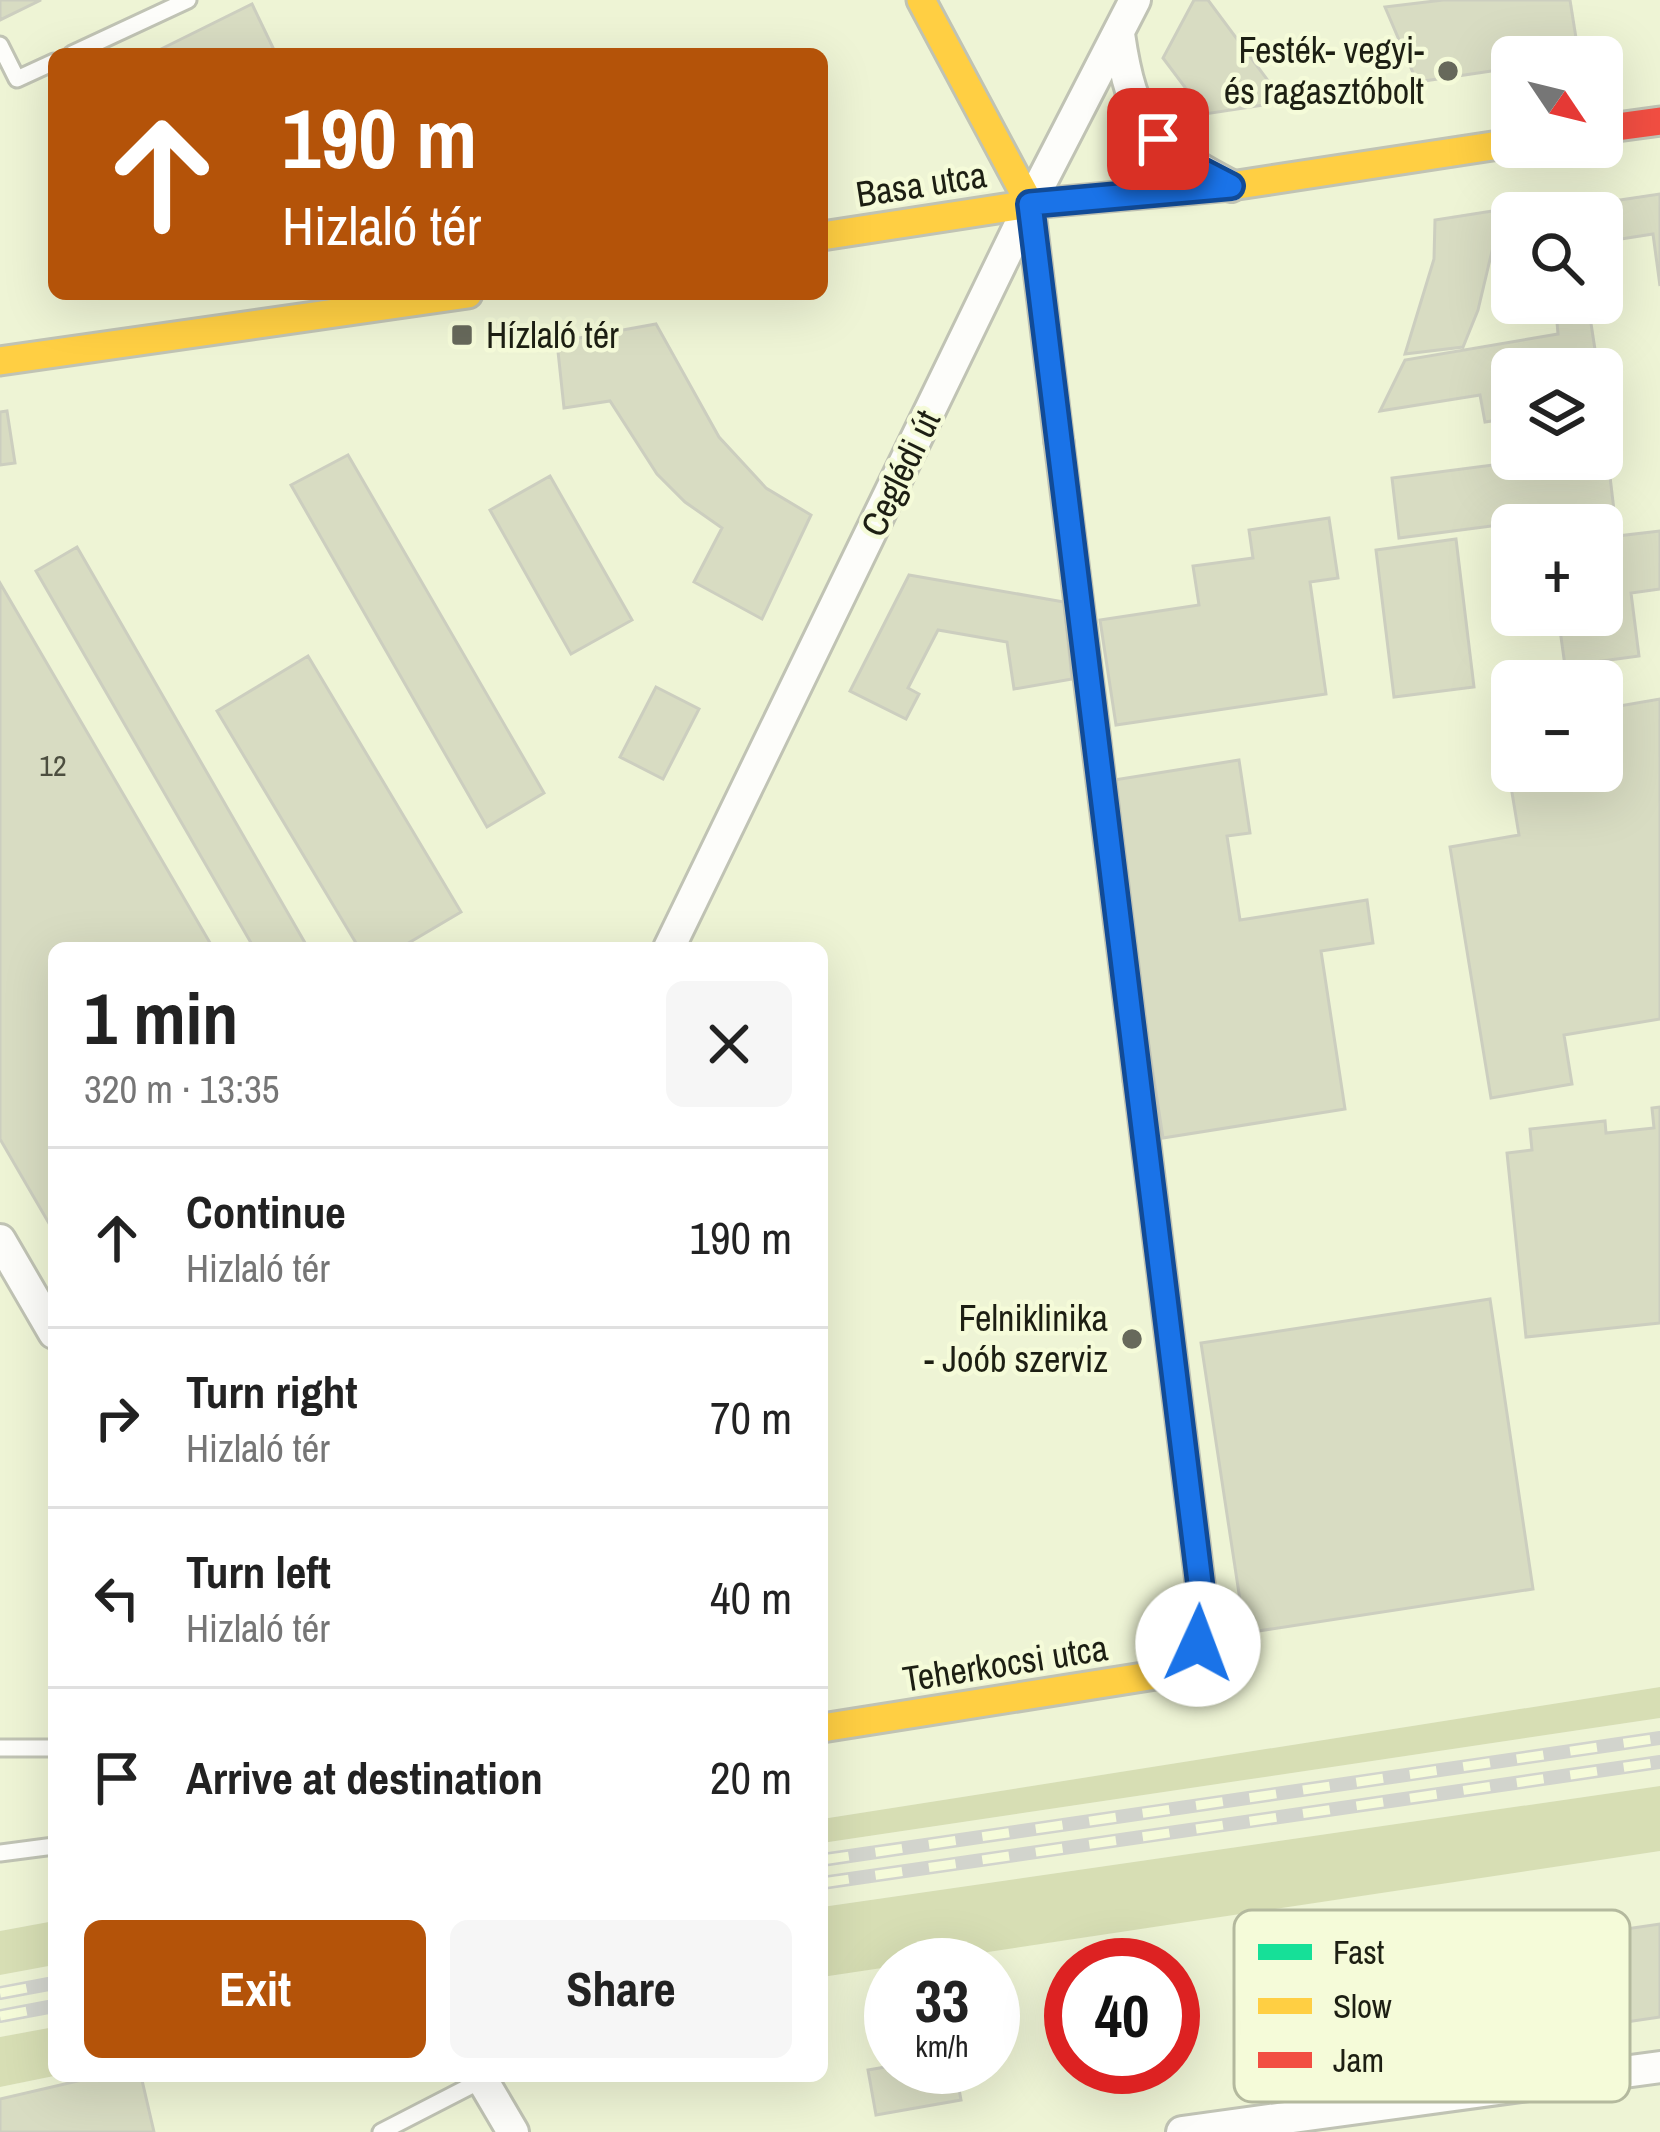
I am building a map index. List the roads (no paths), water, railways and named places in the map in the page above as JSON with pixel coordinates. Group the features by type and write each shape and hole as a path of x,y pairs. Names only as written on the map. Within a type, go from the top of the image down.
{"street":[{"path":"921,0 1030,204"},
{"name":"Ceglédi út","path":"672,942 1030,204 1136,0"},
{"path":"1119,34 1125,80 1158,139 1179,159 1231,186"},
{"path":"1623,126 1660,121"},
{"name":"Basa utca","path":"828,235 1030,204 1231,186 1491,146"},
{"name":"Teherkocsi utca","path":"828,1727 1162,1674 1193,1655 1203,1607 1030,204"},
{"path":"0,361 427,300"},
{"path":"0,1240 48,1323"},
{"path":"1630,2071 1660,2067"},
{"path":"483,2082 513,2132"},
{"path":"1182,2132 1403,2102"}],"lane":[{"path":"85,48 188,0"},
{"path":"0,45 17,80 48,65"},
{"path":"0,1748 48,1747"},
{"path":"0,1853 48,1847"},
{"path":"381,2132 474,2082"}],"railway":[{"path":"828,1859 1660,1738"},
{"path":"828,1882 1660,1762"},
{"path":"0,1993 48,1984"},
{"path":"0,2016 48,2007"}],"place":[{"name":"Festék- vegyi- és ragasztóbolt","path":"1448,71"},
{"name":"Hízlaló tér","path":"462,335"},
{"name":"Felniklinika - Joób szerviz","path":"1132,1339"}]}
